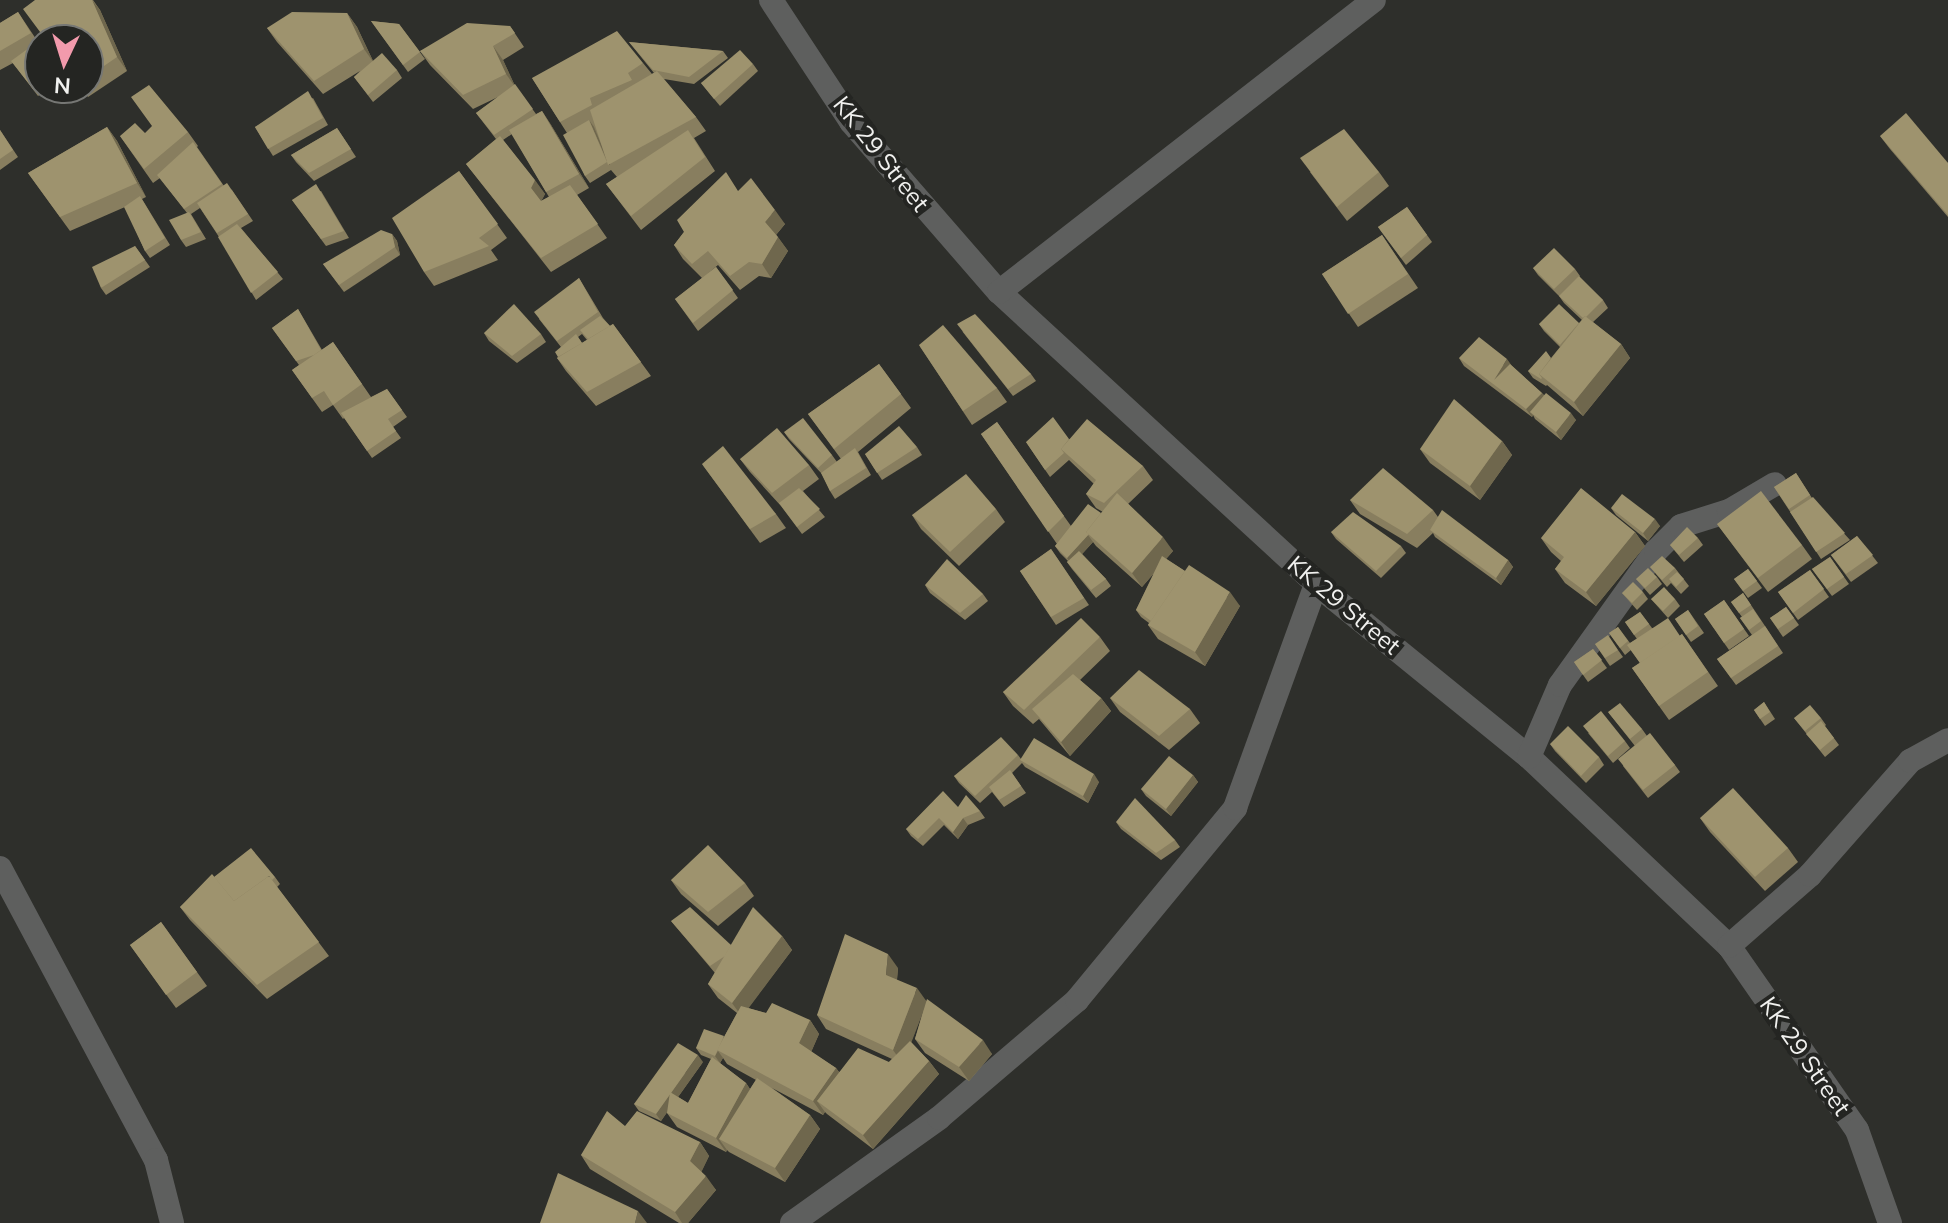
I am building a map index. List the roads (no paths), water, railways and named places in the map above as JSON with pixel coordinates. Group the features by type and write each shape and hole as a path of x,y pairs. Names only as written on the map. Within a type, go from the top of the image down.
{"street":[{"name":"KK 29 Street","path":"771,0 851,122 999,292 1316,584 1529,757 1729,946 1857,1130 1890,1223"},
{"path":"999,292 1374,0"},
{"path":"1529,757 1560,685 1656,551 1681,526 1729,511 1775,484"},
{"path":"792,1223 939,1118 1097,976 1235,808 1316,584"},
{"path":"1729,946 1810,875 1910,761 1948,740"},
{"path":"0,868 156,1160 172,1223"}]}
